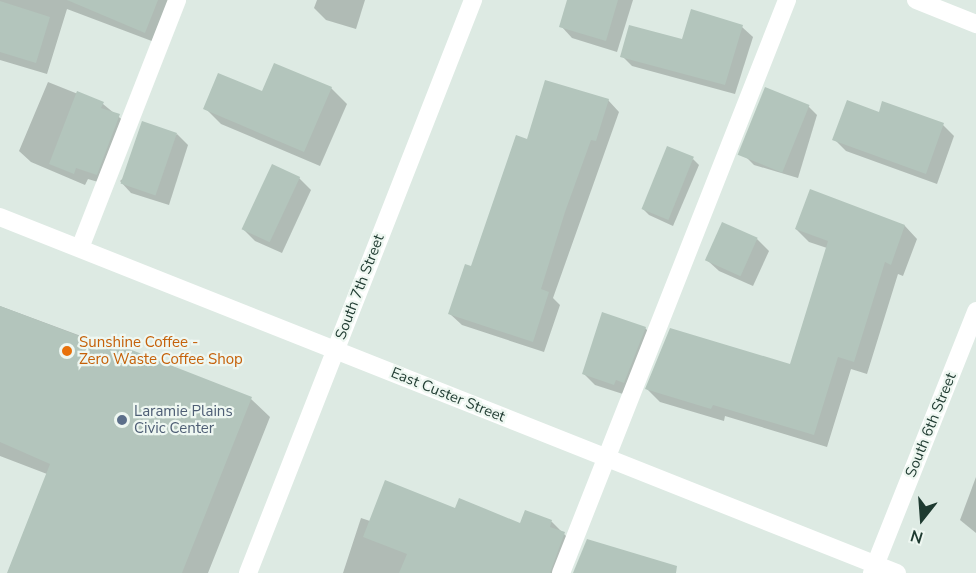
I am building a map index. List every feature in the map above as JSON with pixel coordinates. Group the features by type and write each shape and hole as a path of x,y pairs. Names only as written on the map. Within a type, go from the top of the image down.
{"street":[{"path":"80,249 177,0"},
{"name":"South 7th Street","path":"248,573 473,0"},
{"path":"561,573 787,0"},
{"path":"916,0 976,24"},
{"name":"East Custer Street","path":"0,217 605,457 874,569 897,573"},
{"name":"South 6th Street","path":"874,569 976,311"}],"building":[{"path":"67,0 158,0 145,33"},
{"path":"567,0 618,0 606,41 559,27"},
{"path":"0,1 50,17 36,63 0,52"},
{"path":"691,9 743,25 725,85 620,57 629,25 682,39"},
{"path":"274,63 332,87 304,152 203,109 218,73 262,91"},
{"path":"545,80 609,99 596,141 591,140 565,212 541,289 549,292 533,342 448,314 465,264 471,266 516,135 527,139"},
{"path":"765,87 810,105 782,173 738,155"},
{"path":"77,91 104,102 101,108 120,114 97,175 76,168 74,174 49,164"},
{"path":"847,100 879,112 882,101 944,123 926,174 832,140"},
{"path":"142,121 177,133 155,195 121,183"},
{"path":"667,146 694,157 668,220 642,209"},
{"path":"272,164 300,177 270,242 242,229"},
{"path":"810,189 905,225 891,265 885,262 854,362 838,357 814,435 713,405 711,409 645,389 670,328 790,364 828,241 795,229"},
{"path":"722,222 758,238 741,276 705,260"},
{"name":"Laramie Plains Civic Center","path":"0,306 98,343 101,338 252,397 182,573 7,573 50,464 0,442"},
{"path":"602,312 646,327 624,383 616,380 614,385 582,374"},
{"path":"385,480 455,508 459,498 520,523 525,510 552,520 550,527 565,532 550,573 399,573 407,554 363,537"},
{"path":"587,539 677,566 676,573 573,573"}],"place":[{"name":"Sunshine Coffee - Zero Waste Coffee Shop","path":"67,351"},
{"name":"Laramie Plains Civic Center","path":"122,420"}]}
